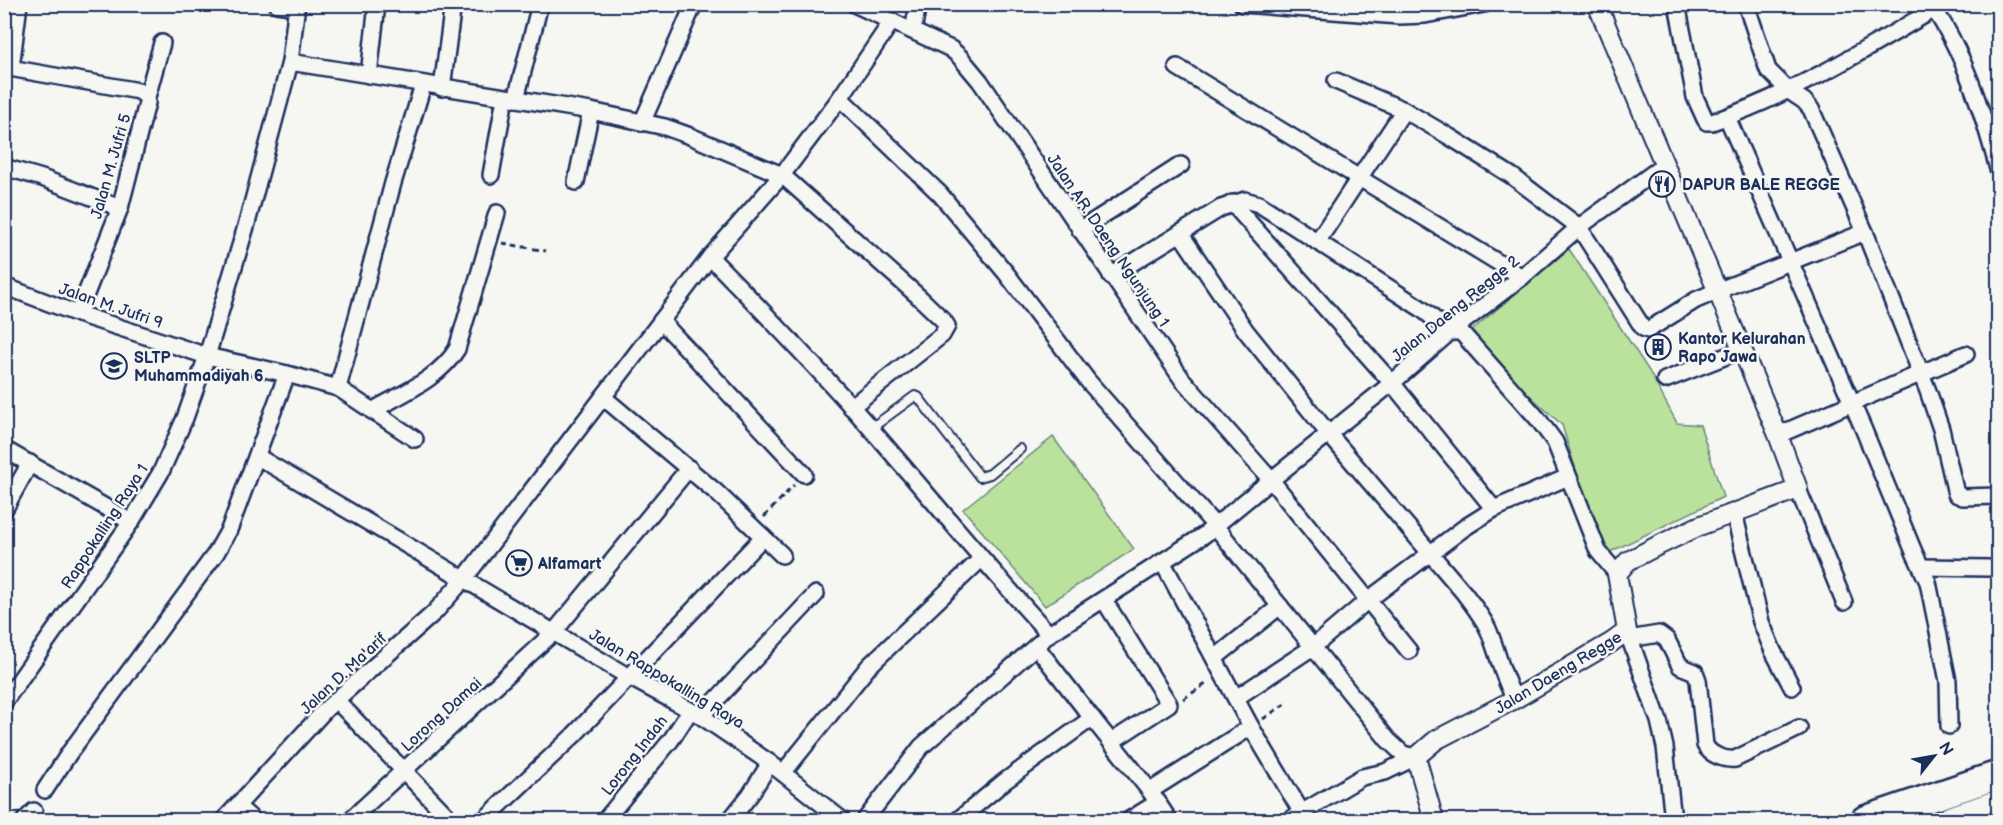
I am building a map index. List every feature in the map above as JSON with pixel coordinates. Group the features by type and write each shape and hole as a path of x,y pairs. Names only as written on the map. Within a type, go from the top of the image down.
{"highway":[{"path":"1865,820 1998,775"},
{"path":"1951,820 1998,804"}],"street":[{"path":"8,68 19,4"},
{"path":"277,4 297,6"},
{"path":"369,75 377,4"},
{"path":"441,88 453,4"},
{"path":"491,175 510,98 540,4"},
{"path":"642,123 694,4"},
{"name":"Jalan AR. Daeng Ngunjung 1","path":"854,4 951,50 970,68 1190,390 1270,480 1409,651"},
{"path":"913,31 918,4"},
{"path":"1242,4 1399,16 1425,15 1484,4"},
{"path":"1596,4 1778,435 1844,602"},
{"path":"1677,4 1695,97 1707,122 1726,117 1789,91 1858,54 1936,6 1963,62 1988,132 1998,169"},
{"path":"1746,4 1768,70 1811,109 1865,232 1941,425 1956,494 1963,497 1998,496"},
{"name":"Rappokalling Raya 1","path":"4,702 131,522 161,472 185,418 207,356 247,223 290,62 297,6"},
{"name":"Jalan D. Ma'arif","path":"224,820 336,700 435,612 464,579 710,257 782,175 840,98 892,21"},
{"path":"147,98 162,43"},
{"path":"290,62 591,111 690,136 782,175 918,296 943,320 946,326 942,335 851,407"},
{"path":"1177,67 1522,277"},
{"name":"Jalan M. Jufri 5","path":"8,68 139,92 147,98 120,208 78,314"},
{"path":"1336,81 1404,110 1512,176 1579,227 1643,328 1648,330 1696,300 1865,232"},
{"path":"338,388 393,183 423,85"},
{"path":"840,98 940,194 994,258 1088,381 1216,527 1396,749 1403,754 1416,756"},
{"path":"1317,242 1404,110"},
{"path":"576,182 591,111"},
{"path":"1726,117 1863,428 1914,552 1923,567 1946,672 1949,726"},
{"path":"1080,230 1181,165"},
{"name":"Jalan Daeng Regge 2","path":"865,820 921,747 1049,634 1216,527 1270,480 1392,383 1450,332 1522,277 1579,227 1664,165"},
{"path":"4,167 42,178 120,208"},
{"path":"1111,276 1232,203 1251,200 1259,204 1422,309 1450,332 1461,332 1538,419 1555,442 1598,551 1617,574 1628,561 1699,526 1798,489"},
{"path":"1232,203 1392,383 1494,509"},
{"path":"372,411 434,375 452,359 457,350 497,213"},
{"path":"1180,233 1246,331 1481,616 1505,680 1515,699"},
{"path":"710,257 786,335 851,407 981,559 1049,634"},
{"name":"Jalan M. Jufri 9","path":"4,286 78,314 207,356 338,388 416,439"},
{"path":"661,321 804,474"},
{"path":"1665,380 1742,350"},
{"path":"1778,435 1965,354"},
{"path":"45,790 70,752 216,553 229,530 258,457 287,374"},
{"path":"603,397 689,468 782,555"},
{"path":"4,448 131,522"},
{"name":"Jalan Rappokalling Raya","path":"258,457 629,677 696,713 770,763 842,820"},
{"path":"4,510 30,463"},
{"name":"Lorong Damai","path":"350,820 554,632 689,468"},
{"path":"1236,698 1313,647 1368,600 1429,553 1494,509 1568,477"},
{"path":"1734,513 1758,610 1773,651 1792,687"},
{"path":"484,820 573,736 759,532"},
{"path":"783,773 869,666 981,559"},
{"path":"1163,563 1236,698 1295,817 1362,777 1385,772 1416,756"},
{"path":"1923,567 1989,568"},
{"name":"Jalan Daeng Regge","path":"1416,756 1436,740 1515,699 1628,635 1617,574"},
{"name":"Lorong Indah","path":"605,820 696,713 816,594"},
{"path":"1104,600 1169,704 1111,742"},
{"path":"1215,658 1280,606"},
{"path":"1673,820 1665,747 1659,721 1628,635 1659,634 1667,640 1680,666 1695,672 1698,680 1705,745 1710,752 1726,759 1735,759 1799,728"},
{"path":"1036,646 1154,797 1169,820"},
{"path":"336,700 451,820"},
{"path":"958,820 1005,781 1092,718"},
{"path":"1129,820 1154,797 1251,727"},
{"path":"1416,756 1434,820"},
{"path":"730,820 750,795 770,763"},
{"path":"237,806 253,820"}],"lane":[{"path":"870,429 915,396 980,477 990,474 1020,449"}],"path":[{"path":"489,240 546,251"},
{"path":"759,532 804,474"},
{"path":"1183,699 1223,673"},
{"path":"1251,727 1285,704"}],"green space":[{"path":"1569,249 1649,371 1677,423 1700,425 1723,497 1602,556 1562,425 1465,336"},
{"path":"1053,437 1134,549 1045,606 963,509"}],"place":[{"name":"DAPUR BALE REGGE","path":"1662,184"},
{"name":"Kantor Kelurahan Rapo Jawa","path":"1658,347"},
{"name":"SLTP Muhammadiyah 6","path":"114,366"},
{"name":"Alfamart","path":"519,563"}]}
